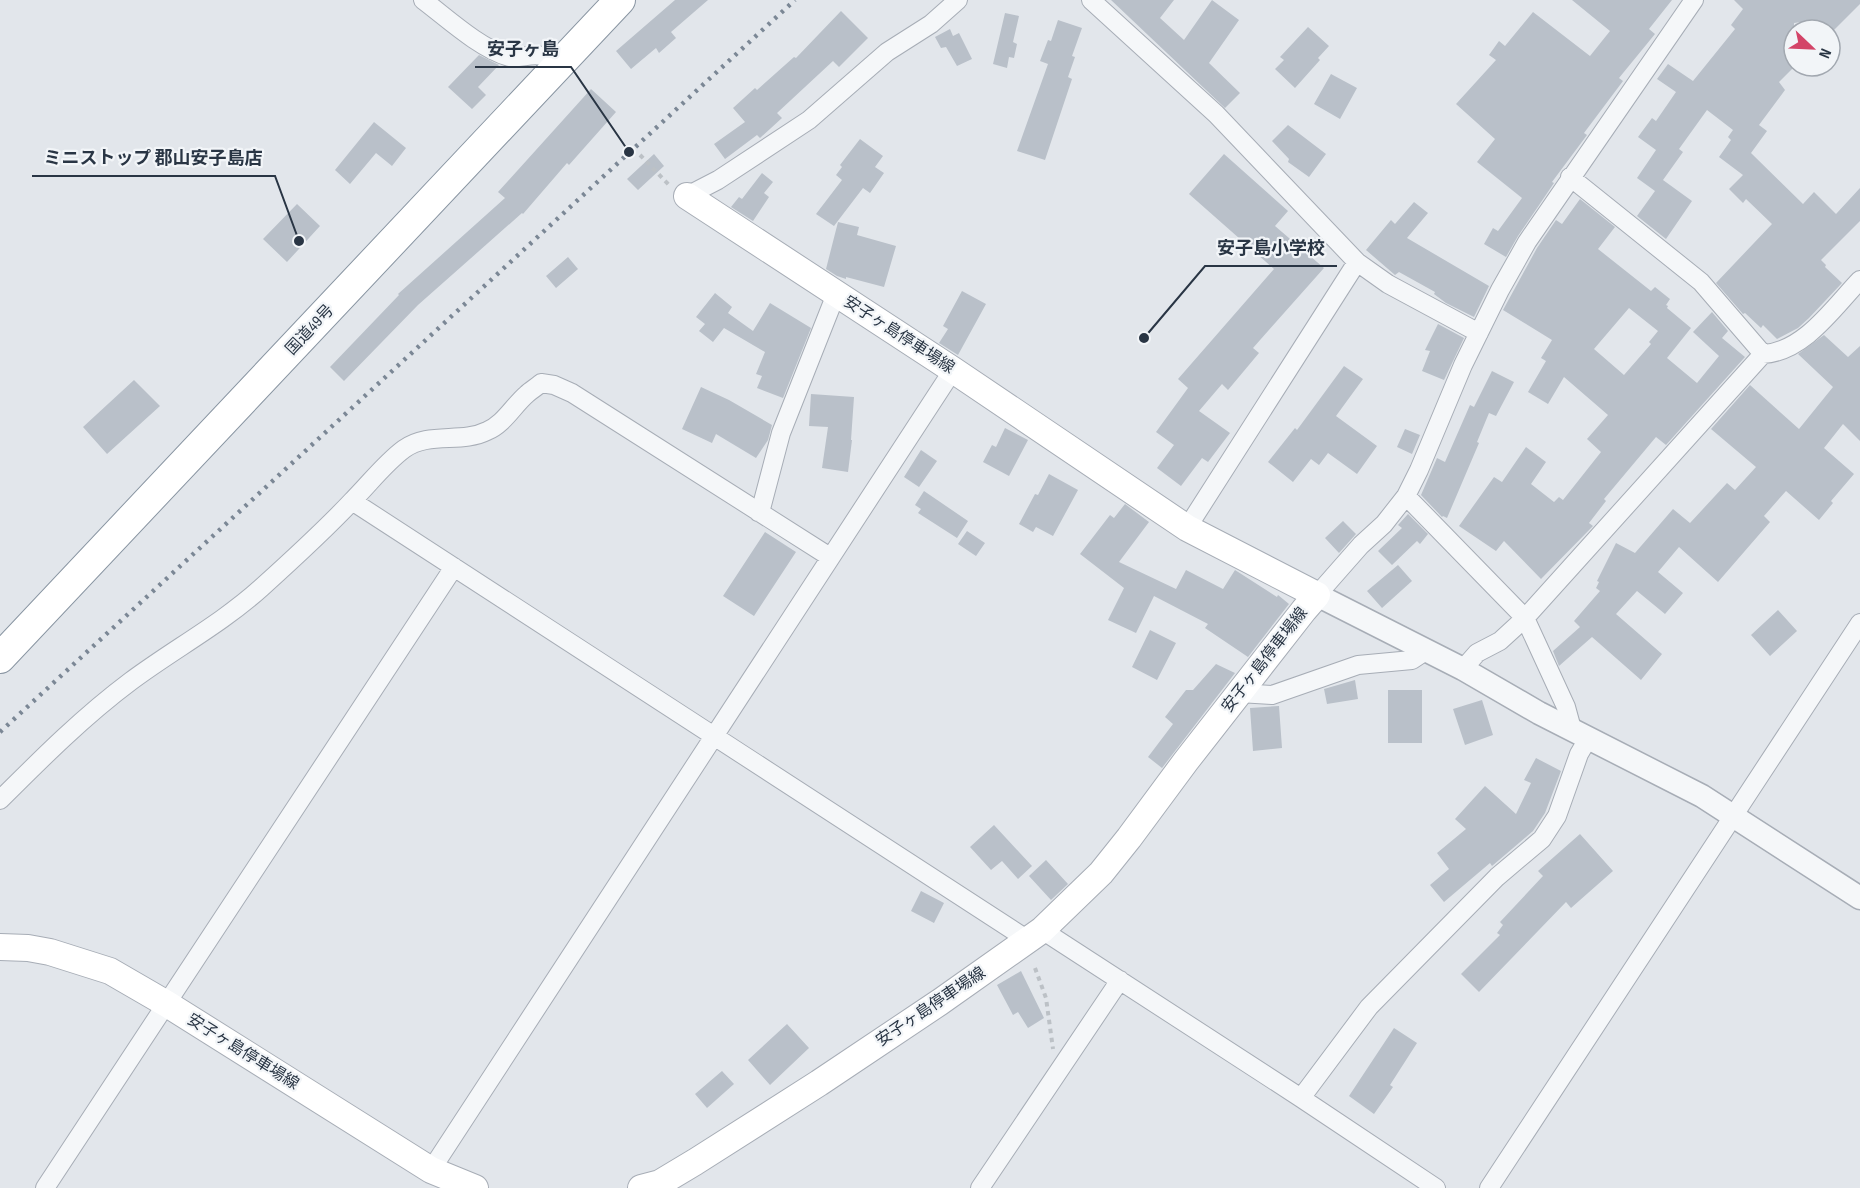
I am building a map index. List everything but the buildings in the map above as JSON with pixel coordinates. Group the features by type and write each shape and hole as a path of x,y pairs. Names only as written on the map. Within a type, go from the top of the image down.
{"highway":[{"name":"国道49号","path":"0,658 620,0"}],"main road":[{"name":"安子ヶ島停車場線","path":"653,1186 819,1083 1035,935 1101,873 1317,595 1186,528 953,370 687,196"},
{"name":"安子ヶ島停車場線","path":"0,947 28,948 75,959 110,971 167,1004 431,1170 475,1188"}],"street":[{"path":"423,0 479,42 509,57 540,55 557,66"},
{"path":"687,196 718,180 809,120 887,52 931,24 958,0"},
{"path":"1694,0 1527,242 1479,333 1406,496 1384,524 1361,545 1317,595 1427,650 1539,713 1702,796 1860,898"},
{"path":"1100,3 1216,114 1357,262 1388,284 1479,333"},
{"path":"1570,177 1701,282 1763,354"},
{"path":"1186,528 1357,262"},
{"path":"1463,669 1477,653 1500,641 1525,618 1763,354 1776,354 1808,334 1860,280"},
{"path":"758,512 765,495 781,433 836,294"},
{"path":"431,1170 953,370"},
{"path":"0,800 113,695 175,649 220,621 260,589 405,448 429,439 464,438 489,430 500,423 527,393 542,383 572,393 830,557"},
{"path":"1301,1098 1369,1007 1497,877 1542,839 1557,816 1579,754 1581,733 1566,707 1525,618 1406,496"},
{"path":"352,501 714,737 1035,935 1120,980 1436,1188"},
{"path":"45,1188 454,567"},
{"path":"1489,1188 1860,623"},
{"path":"1239,693 1272,695 1358,665 1412,660 1427,650"},
{"path":"980,1188 1120,980"}],"path":[{"path":"640,156 672,189 687,196"},
{"path":"1035,968 1046,998 1053,1050 1056,1057 1064,1062"}],"railway":[{"path":"0,732 795,0"}],"place":[{"name":"安子ヶ島","path":"629,152"},
{"name":"ミニストップ 郡山安子島店","path":"299,241"},
{"name":"安子島小学校","path":"1144,338"}]}
